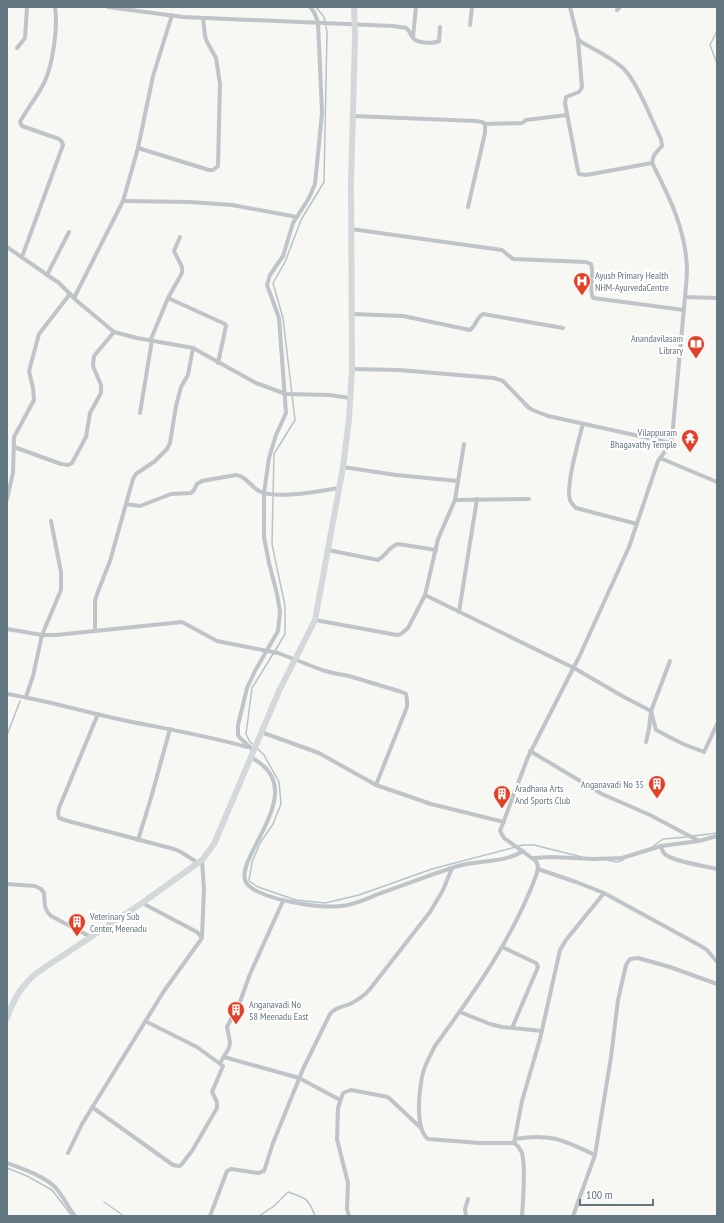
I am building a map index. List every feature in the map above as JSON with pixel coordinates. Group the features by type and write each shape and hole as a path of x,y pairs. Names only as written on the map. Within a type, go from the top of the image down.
{"street":[{"path":"17,48 25,38 27,7"},
{"path":"22,257 63,145 59,139 22,126 20,122 45,81 57,26 55,7"},
{"path":"108,7 203,18 319,22 405,28 409,30 413,38 418,41 437,43 439,39 440,27"},
{"path":"253,747 240,738 238,735 238,725 247,688 278,631 280,611 264,537 265,493 269,458 276,434 286,413 279,318 267,286 270,275 283,256 293,223 312,192 315,184 322,113 319,22 310,7"},
{"path":"7,1018 16,995 29,979 142,903 200,861 214,844 253,747 279,691 315,620 343,466 349,419 352,368 351,229 354,7"},
{"path":"413,38 416,7"},
{"path":"470,25 472,7"},
{"path":"570,7 578,39 582,88 579,92 566,97 565,103 579,174 652,163"},
{"path":"74,298 123,201 138,148 153,76 172,15"},
{"path":"138,148 209,170 213,170 218,166 220,136 220,84 216,58 205,36 203,18"},
{"path":"578,39 611,58 633,81 662,142 662,146 652,156 652,163 674,208 682,231 687,269 672,438 671,443 660,458 629,547 574,668 530,752 500,831 504,838 538,863 538,869 524,907 488,971 429,1056 424,1072 419,1117 424,1136 431,1140 514,1141 542,1136 555,1138 572,1144 595,1155"},
{"path":"353,116 476,121 485,124 522,123 526,120 567,115"},
{"path":"468,206 485,133 485,124"},
{"path":"123,201 190,202 232,205 297,217"},
{"path":"351,229 502,250 513,259 586,262 591,264 592,268 591,291 593,298 684,310"},
{"path":"48,275 69,232"},
{"path":"140,413 151,340 168,298 182,270 181,264 174,251 180,237"},
{"path":"7,247 59,283 74,298 114,332 137,338 193,348 256,383 285,394 330,395 350,398"},
{"path":"7,499 13,473 14,437 34,400 34,388 29,371 39,334 70,294"},
{"path":"685,297 717,298"},
{"path":"168,298 225,324 226,326 218,363"},
{"path":"352,314 403,316 470,330 473,328 479,317 483,314 563,328"},
{"path":"14,447 61,464 68,465 72,463 86,437 90,413 101,393 101,385 93,366 94,356 114,332"},
{"path":"95,630 95,602 97,594 110,561 133,478 136,474 155,461 167,449 170,443 181,387 188,376 193,348"},
{"path":"352,368 406,370 494,378 503,381 535,412 671,443"},
{"path":"583,424 574,458 569,489 570,501 576,508 637,524"},
{"path":"315,620 397,635 401,634 408,628 425,595 438,539 455,500 464,444"},
{"path":"660,458 717,482"},
{"path":"343,466 405,476 458,481"},
{"path":"126,504 140,506 171,494 191,492 197,484 202,481 236,474 245,478 256,489 265,493 276,495 308,493 339,488"},
{"path":"459,612 477,499"},
{"path":"455,500 529,499"},
{"path":"26,697 33,676 42,635 61,590 61,572 51,522"},
{"path":"328,550 378,560 384,556 393,545 398,544 436,550"},
{"path":"425,595 574,668 651,711 656,730 683,744 704,752 717,724"},
{"path":"7,629 42,635 56,635 182,622 217,641 268,650 322,670 365,680 402,692 406,694 407,707 376,785"},
{"path":"646,742 651,711 670,661"},
{"path":"7,694 253,747"},
{"path":"98,714 59,808 58,816 63,820 178,850 200,861"},
{"path":"138,840 170,729"},
{"path":"261,732 319,754 376,785 431,804 504,822"},
{"path":"530,752 602,794 650,815 699,841"},
{"path":"250,757 262,764 271,776 274,785 275,799 270,816 249,858 245,873 245,880 249,886 270,897 316,907 351,904 452,868 466,864 504,858 521,851"},
{"path":"533,858 622,858 662,846 699,841 717,836"},
{"path":"662,846 664,853 667,856 717,869"},
{"path":"68,1152 82,1124 145,1021 164,991 201,940 204,889 200,861"},
{"path":"210,1216 227,1171 230,1169 258,1173 264,1171 273,1143 299,1078 332,1012 362,997 370,989 430,912 443,890 452,868"},
{"path":"538,869 561,876 604,894 699,945 707,950 717,962"},
{"path":"7,884 39,888 44,893 44,906 47,912 91,937"},
{"path":"514,1141 522,1101 542,1031 560,950 566,940 604,894"},
{"path":"220,1063 230,1045 227,1028 240,1002 250,974 283,901"},
{"path":"142,903 202,936"},
{"path":"502,947 536,963 538,967 512,1028"},
{"path":"573,1216 595,1155 605,1099 618,1000 628,961 630,959 638,958 717,984"},
{"path":"460,1012 490,1024 542,1031"},
{"path":"92,1107 173,1165 179,1166 192,1151 217,1108 217,1102 212,1092 223,1066 197,1048 145,1021"},
{"path":"224,1057 299,1078 340,1100"},
{"path":"349,1216 347,1208 348,1183 337,1139 338,1108 343,1093 351,1090 388,1097 421,1129"},
{"path":"514,1141 520,1148 522,1154 522,1216"},
{"path":"7,1163 28,1171 49,1182 63,1198 75,1216"},
{"path":"466,1216 465,1209 468,1199"}],"waterway":[{"path":"275,651 285,634 285,606 272,544 274,454 295,420 283,318 273,283 285,262 301,220 324,182 327,32 324,17 316,7"},
{"path":"717,31 710,45 717,63"},
{"path":"254,745 250,742 246,734 252,688 273,654"},
{"path":"7,735 20,701"},
{"path":"257,748 264,755 279,782 281,804 273,824 260,843 252,862 249,881 258,887 296,900 325,903 359,895 432,869 523,845 534,845 582,857"},
{"path":"693,836 717,833"},
{"path":"652,847 663,839 687,837"},
{"path":"607,860 617,862 623,860"},
{"path":"7,1168 27,1176 52,1190 72,1216"},
{"path":"259,1216 274,1206 288,1192 305,1199 310,1205 315,1216"},
{"path":"104,1202 124,1216"}],"place":[{"name":"Ayush Primary Health NHM-AyurvedaCentre","path":"582,296"},
{"name":"Anandavilasam Library","path":"696,359"},
{"name":"Vilappuram Bhagavathy Temple","path":"690,453"},
{"name":"Anganavadi No 35","path":"657,799"},
{"name":"Aradhana Arts And Sports Club","path":"502,809"},
{"name":"Veterinary Sub Center, Meenadu","path":"77,937"},
{"name":"Anganavadi No 58 Meenadu East","path":"236,1025"}]}
